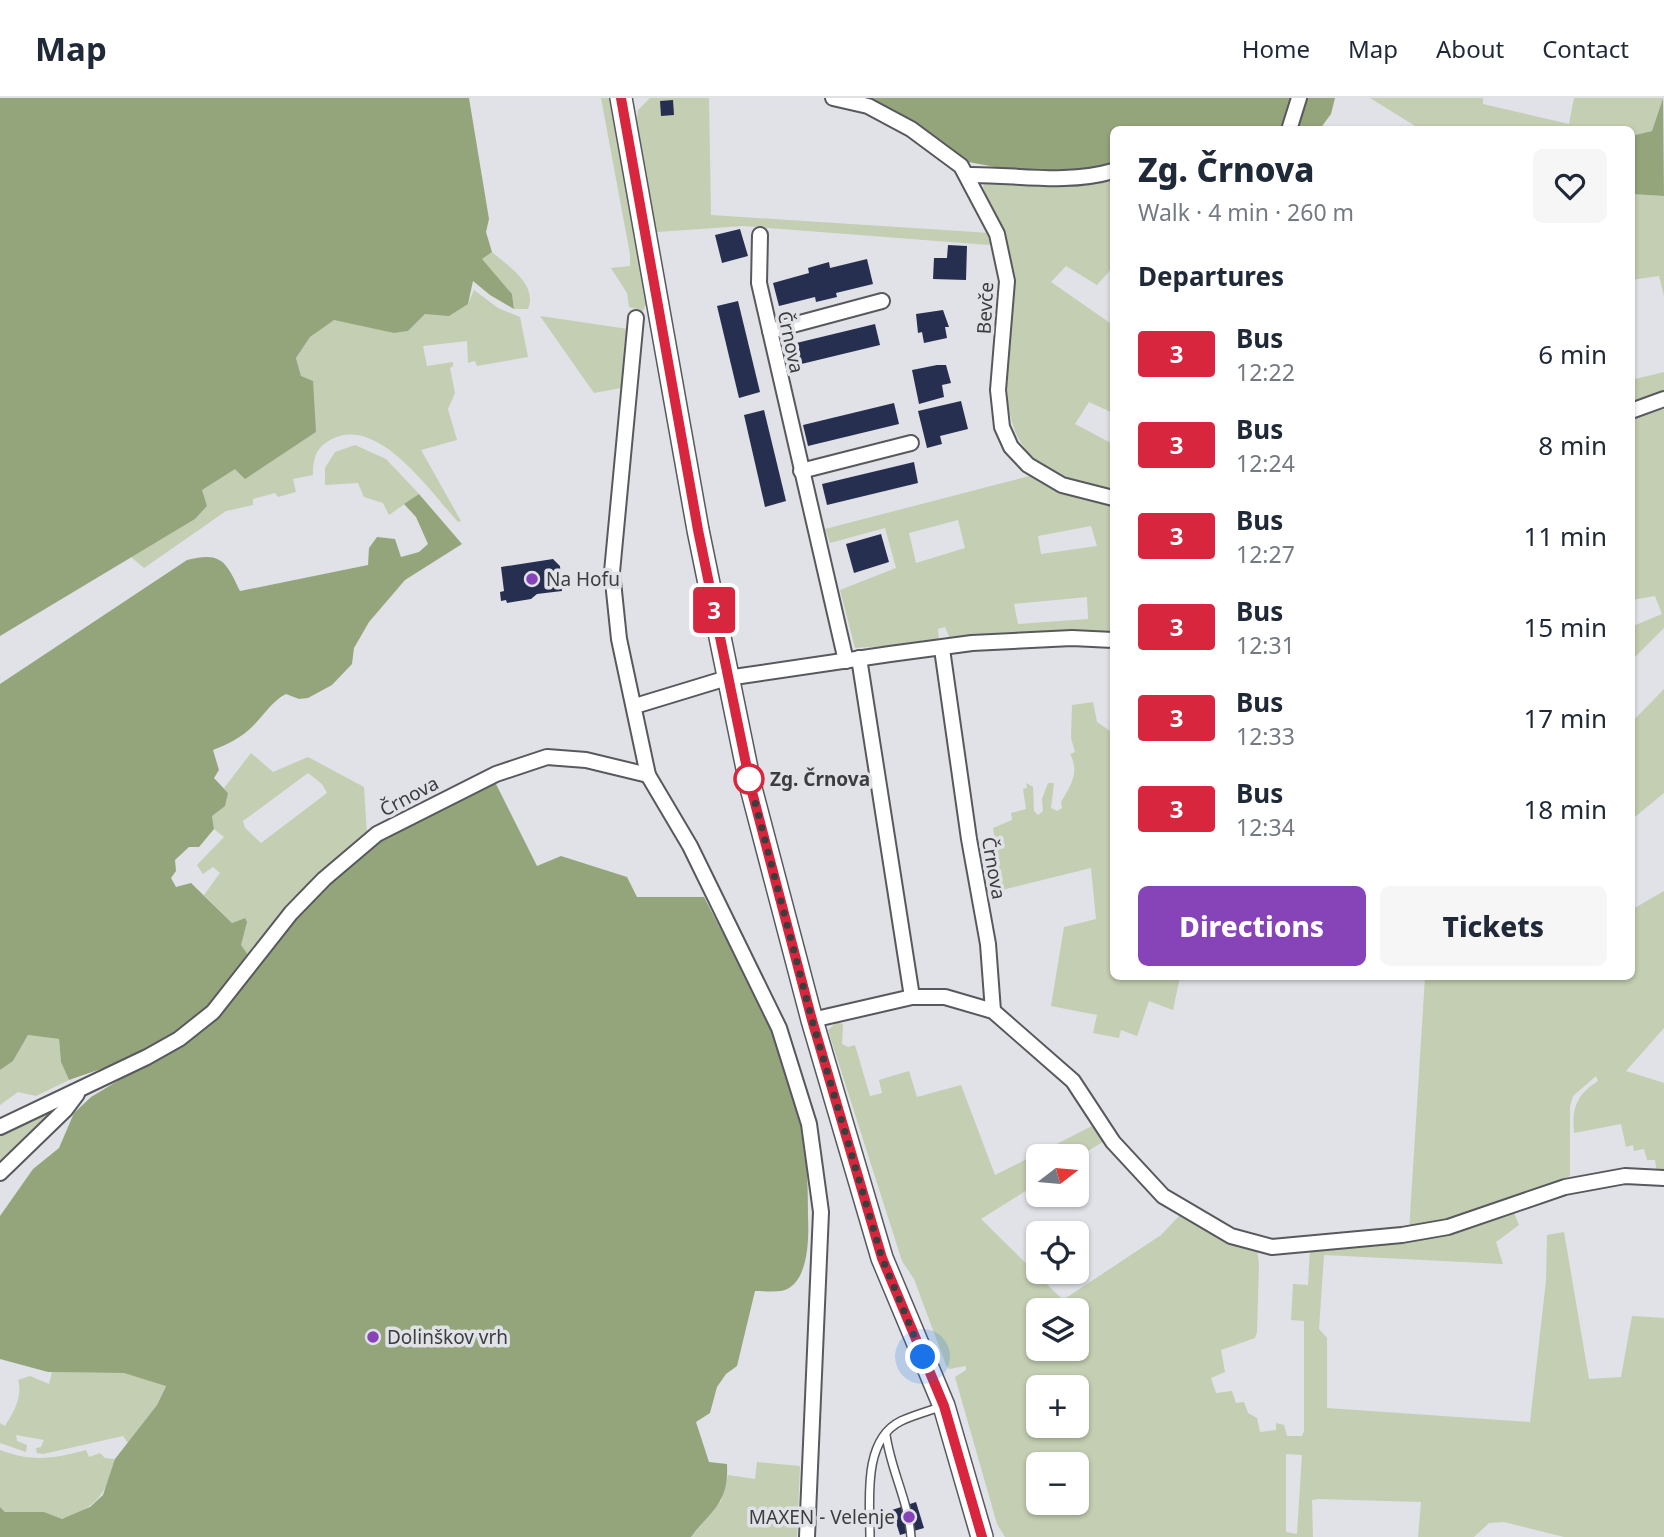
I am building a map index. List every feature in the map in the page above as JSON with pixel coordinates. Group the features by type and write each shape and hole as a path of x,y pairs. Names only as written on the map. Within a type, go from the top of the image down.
{"main road":[{"path":"621,98 727,678 751,788 812,1020 882,1258 944,1406 982,1537"}],"street":[{"name":"Bevče","path":"833,98 868,106 911,129 961,166 997,234 1007,281 998,390 1002,427 1011,447 1028,465 1062,485 1110,497"},
{"path":"1290,126 1299,98"},
{"path":"967,175 1009,174 1054,180 1110,171"},
{"name":"Črnova","path":"760,235 759,283 802,471 852,659 912,997"},
{"path":"770,331 881,301"},
{"path":"636,318 612,572 619,639 648,775 690,846 779,1028 809,1124 821,1212 807,1537"},
{"path":"1635,410 1664,399"},
{"path":"802,471 911,443"},
{"path":"635,705 727,678 852,659 997,642 1072,638 1110,640"},
{"name":"Črnova","path":"942,649 969,838 988,944 993,1011"},
{"name":"Črnova","path":"0,1127 81,1090 179,1039 208,1017 290,913 324,879 377,834 496,774 547,757 586,760 648,775"},
{"path":"812,1020 912,997 945,997 993,1011 1073,1081 1113,1142 1163,1196 1231,1236 1272,1247 1402,1235 1448,1227 1565,1187 1625,1176 1664,1178"},
{"path":"0,1173 65,1110 81,1090"}],"lane":[{"path":"870,1537 872,1456 886,1434 899,1422 944,1406"},
{"path":"886,1434 890,1464 902,1486 911,1537"}],"green space":[{"path":"0,98 469,98 489,219 486,232 492,252 482,259 512,294 514,309 473,281 468,304 449,316 425,314 408,331 394,333 334,320 310,337 296,358 301,376 313,381 316,432 245,479 235,469 202,490 207,506 195,519 0,636"},
{"path":"601,98 609,98 647,303 640,316 638,309 629,307 627,293 611,268 630,266 630,254"},
{"path":"650,98 709,98 711,215 990,233 992,240 989,245 743,226 657,232 636,128 638,110"},
{"path":"864,98 1335,98 1331,114 1322,126 1110,126 1110,167 1103,170 1028,173 963,161 913,122"},
{"path":"1370,98 1483,98 1483,104 1569,124 1574,98 1663,98 1652,131 1635,135 1635,126 1415,126"},
{"path":"1663,98 1664,196 1635,194 1635,135 1652,131"},
{"path":"1110,176 1110,270 1097,285 1066,266 1051,282 1110,323 1110,412 1089,402 1075,424 1110,442 1110,492 1060,475 1041,464 1026,450 1016,433 1007,385 1013,279 1004,243 983,187 987,179"},
{"path":"1635,194 1664,196 1664,296 1659,276 1635,279"},
{"path":"492,252 525,284 530,300 528,309 514,309 512,294 481,259"},
{"path":"474,290 498,308 520,317 528,357 477,366 475,361 468,363 467,341 423,346 427,366 453,362 450,368 455,393 448,409 457,440 421,450 461,521 458,522 402,460 367,437 349,434 332,439 319,449 313,475 293,479 296,492 278,497 275,493 253,499 253,505 226,511 144,568 131,557 195,519 207,506 201,490 235,468 245,478 316,432 296,358 310,337 334,319 394,333 408,331 425,314 468,304"},
{"path":"540,316 628,329 621,388 594,393"},
{"path":"1664,372 1664,393 1635,403 1635,379"},
{"path":"1664,403 1664,628 1635,657 1635,625 1662,614 1655,596 1635,599 1635,414"},
{"path":"355,445 386,459 419,494 389,515 383,503 364,497 358,483 325,485 325,468 335,452"},
{"path":"1030,476 1079,496 1110,504 1110,632 1072,631 950,639 945,627 938,629 939,640 934,643 855,648 840,590 896,568 885,528 830,543 825,529","holes":["958,520 965,548 916,563 909,533","1091,526 1097,546 1041,554 1038,536","1087,597 1088,619 1018,624 1014,604"]},
{"path":"419,494 462,544 405,580 369,622 354,648 352,664 332,685 308,698 299,699 286,694 272,704 244,734 213,750 219,770 214,778 228,793 225,806 212,816 214,829 199,847 189,847 175,860 176,871 171,878 176,887 191,883 232,923 245,918 247,922 241,945 249,956 225,989 177,1032 107,1067 69,1080 61,1062 59,1039 28,1035 13,1061 0,1070 0,684 187,560 208,557 221,561 240,591 368,565 369,548 377,537 395,539 401,557 419,552 428,544 416,517 404,504"},
{"path":"1664,689 1664,793 1635,817 1635,719"},
{"path":"1093,702 1097,722 1110,731 1110,980 1179,980 1173,1010 1149,1001 1137,1036 1121,1030 1119,1038 1093,1033 1097,1015 1051,1006 1064,927 1096,919 1091,868 998,891 996,880 1000,873 993,828 1012,820 1011,813 1026,809 1023,789 1027,788 1026,783 1033,787 1034,811 1038,815 1043,811 1042,799 1048,783 1054,783 1051,808 1057,811 1062,808 1061,802 1074,773 1070,754 1075,752 1071,738 1072,705"},
{"path":"251,753 273,772 308,757 364,787 367,835 249,956 241,945 244,918 232,923 204,895 220,873 213,867 203,874 197,865 224,837 214,829 212,816 228,793 224,788","holes":["308,773 322,784 327,793 261,843 245,828 243,821"]},
{"path":"495,782 537,866 561,856 627,877 637,897 704,897 760,1006 784,1062 801,1121 807,1169 808,1237 805,1260 797,1280 790,1287 781,1291 755,1291 737,1366 726,1374 717,1387 710,1413 696,1422 709,1462 727,1464 722,1498 691,1537 0,1537 0,1507 5,1512 44,1512 62,1519 90,1507 103,1495 115,1459 157,1405 166,1386 124,1373 48,1372 0,1359 0,1216 33,1169 59,1148 74,1113 91,1097 209,1026 318,890 375,842"},
{"path":"1664,891 1664,1028 1626,1071 1664,1083 1664,1174 1657,1173 1655,1160 1647,1160 1644,1149 1634,1151 1633,1145 1626,1147 1621,1124 1574,1133 1577,1103 1598,1081 1596,1076 1573,1096 1570,1106 1570,1176 1481,1213 1409,1232 1425,980 1635,980 1635,908"},
{"path":"838,1021 843,1025 842,1044 848,1047 855,1045 870,1096 882,1093 879,1080 909,1071 917,1097 961,1085 995,1175 1026,1159 1026,1191 981,1219 1026,1263 1026,1284 1047,1284 1061,1298 1026,1298 1026,1361 1089,1361 1089,1298 1066,1298 1161,1235 1181,1214 1214,1234 1257,1249 1259,1265 1255,1338 1221,1350 1225,1372 1211,1378 1216,1393 1232,1391 1236,1403 1244,1402 1248,1413 1257,1418 1260,1432 1276,1430 1276,1423 1284,1425 1287,1436 1302,1436 1304,1431 1304,1321 1291,1320 1293,1284 1308,1285 1310,1248 1512,1208 1519,1225 1496,1242 1503,1264 1324,1255 1319,1329 1327,1338 1327,1408 1530,1422 1546,1281 1547,1235 1564,1232 1589,1379 1621,1377 1632,1316 1664,1318 1664,1537 1564,1537 1504,1522 1489,1523 1474,1537 1418,1537 1421,1502 1319,1499 1312,1500 1313,1537 1005,1537 997,1524 955,1377 966,1370 966,1366 949,1369 946,1365 914,1279 902,1261 828,1030","holes":["1286,1454 1302,1455 1297,1534 1286,1532"]},
{"path":"28,1035 59,1039 61,1062 69,1080 36,1096 18,1092 0,1105 0,1070 13,1061"},
{"path":"68,1100 0,1163 0,1135"},
{"path":"1096,1124 1108,1139 1089,1150 1089,1144 1056,1144"},
{"path":"52,1372 124,1373 166,1385 157,1405 128,1443 123,1436 43,1454 37,1453 36,1448 41,1447 44,1440 16,1435 17,1441 27,1445 26,1452 0,1443 0,1423 5,1426 14,1410 19,1392 18,1380 30,1376 49,1384"},
{"path":"0,1450 43,1458 86,1450 89,1457 100,1453 105,1458 115,1459 115,1463 108,1483 97,1500 81,1512 61,1519 44,1512 5,1512 0,1507"},
{"path":"757,1462 800,1466 797,1537 691,1537 721,1501 728,1475 755,1479"}],"building":[{"path":"673,100 674,115 661,116 660,101"},
{"path":"740,229 748,256 722,263 715,235"},
{"path":"948,245 967,246 966,280 933,279 934,258 947,258"},
{"path":"867,259 873,284 836,293 837,297 816,302 815,297 779,306 773,283 809,273 808,268 829,262 830,268"},
{"path":"738,301 760,392 739,398 717,306"},
{"path":"943,310 949,327 945,327 947,338 924,343 922,332 918,333 916,314"},
{"path":"875,324 880,345 789,367 784,346"},
{"path":"946,365 951,383 942,385 944,397 919,404 912,370"},
{"path":"961,401 968,429 940,436 942,444 927,448 918,411"},
{"path":"894,403 899,424 808,446 803,425"},
{"path":"764,410 786,501 765,507 744,415"},
{"path":"914,462 918,483 827,505 822,484"},
{"path":"881,534 889,562 854,573 846,544"},
{"name":"Na Hofu","path":"553,559 560,566 562,591 537,594 531,599 507,603 506,600 501,601 500,592 504,591 501,567"},
{"path":"916,1502 924,1528 900,1535 892,1510"}],"bus line":[{"name":"3","path":"621,98 698,530 751,788 812,1020 882,1258 944,1406 982,1537"}],"place":[{"name":"Na Hofu","path":"532,579"},
{"name":"Zg. Črnova","path":"749,779"},
{"name":"Dolinškov vrh","path":"373,1337"},
{"name":"MAXEN - Velenje","path":"909,1517"}],"route":[{"path":"749,779 812,1020 882,1258 923,1357"}]}
